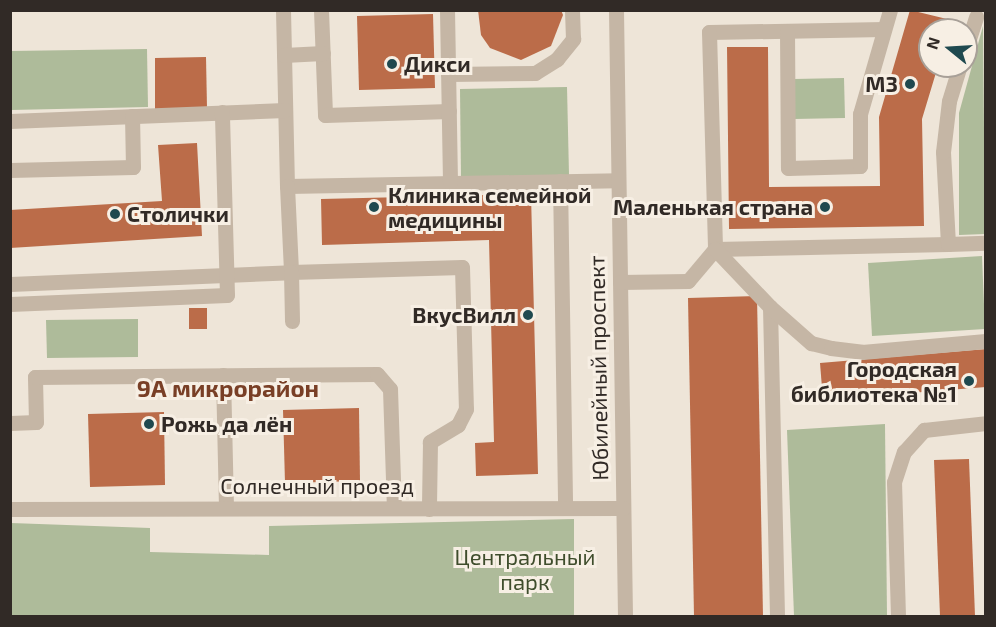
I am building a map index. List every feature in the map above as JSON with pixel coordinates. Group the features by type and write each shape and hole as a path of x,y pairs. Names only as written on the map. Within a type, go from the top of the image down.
{"street":[{"path":"283,10 292,321"},
{"path":"321,10 325,115 449,111"},
{"path":"447,10 450,183"},
{"path":"448,74 536,73 557,59 573,39 572,10"},
{"name":"Юбилейный проспект","path":"616,10 625,616"},
{"path":"787,31 788,168 860,166 860,114 890,10"},
{"path":"620,282 688,282 715,249 709,32 884,29"},
{"path":"284,55 323,53"},
{"path":"948,244 943,152 958,78"},
{"path":"10,121 285,110"},
{"path":"10,304 227,295 222,112"},
{"path":"10,170 133,167 132,116"},
{"path":"287,186 618,180"},
{"path":"560,181 565,508"},
{"path":"715,249 986,243"},
{"path":"715,249 770,307 811,342 831,348 862,352 986,341"},
{"path":"10,284 227,274 462,267 466,409 458,425 430,442 429,508"},
{"path":"770,307 777,616"},
{"path":"10,423 36,422 35,377 366,373 385,379 392,402 394,508"},
{"path":"223,375 226,508"},
{"path":"898,616 894,482 904,452 924,430 986,423"},
{"name":"Солнечный проезд","path":"10,509 623,508"}],"green space":[{"path":"983,26 985,234 959,235 959,113 969,78 978,78 978,44"},
{"path":"147,49 148,107 11,110 11,51"},
{"path":"844,78 845,118 794,119 794,79"},
{"path":"567,87 569,175 461,178 460,89"},
{"path":"982,256 985,329 872,336 868,263"},
{"path":"138,319 138,357 47,358 46,320"},
{"path":"885,424 887,616 794,616 787,430"},
{"name":"Центральный парк","path":"574,519 574,616 11,616 11,523 150,528 150,552 269,555 269,526"}],"building":[{"path":"478,10 561,10 563,15 551,46 521,60 490,48 481,35"},
{"path":"910,10 943,18 918,18 918,78 934,78 922,119 924,226 729,229 727,47 768,47 769,187 880,186 879,117"},
{"path":"433,14 435,88 359,90 357,16"},
{"path":"206,57 207,108 155,109 155,58"},
{"path":"197,143 202,236 10,248 10,210 162,201 158,145"},
{"path":"531,194 538,474 476,476 475,443 494,442 489,240 322,245 321,199"},
{"path":"757,296 763,616 694,616 688,298"},
{"path":"189,308 207,308 207,329 189,329"},
{"path":"986,349 986,387 823,400 820,363"},
{"path":"359,408 360,481 285,483 283,410"},
{"path":"164,412 165,485 90,487 88,414"},
{"path":"969,459 975,616 940,616 934,460"}],"place":[{"name":"Дикси","path":"392,64"},
{"name":"М3","path":"910,84"},
{"name":"Клиника семейной медицины","path":"374,207"},
{"name":"Маленькая страна","path":"825,207"},
{"name":"Столички","path":"115,214"},
{"name":"ВкусВилл","path":"528,315"},
{"name":"Городская библиотека №1","path":"969,381"},
{"name":"Рожь да лён","path":"149,424"}],"district":[{"name":"9А микрорайон","path":"228,388"}]}
